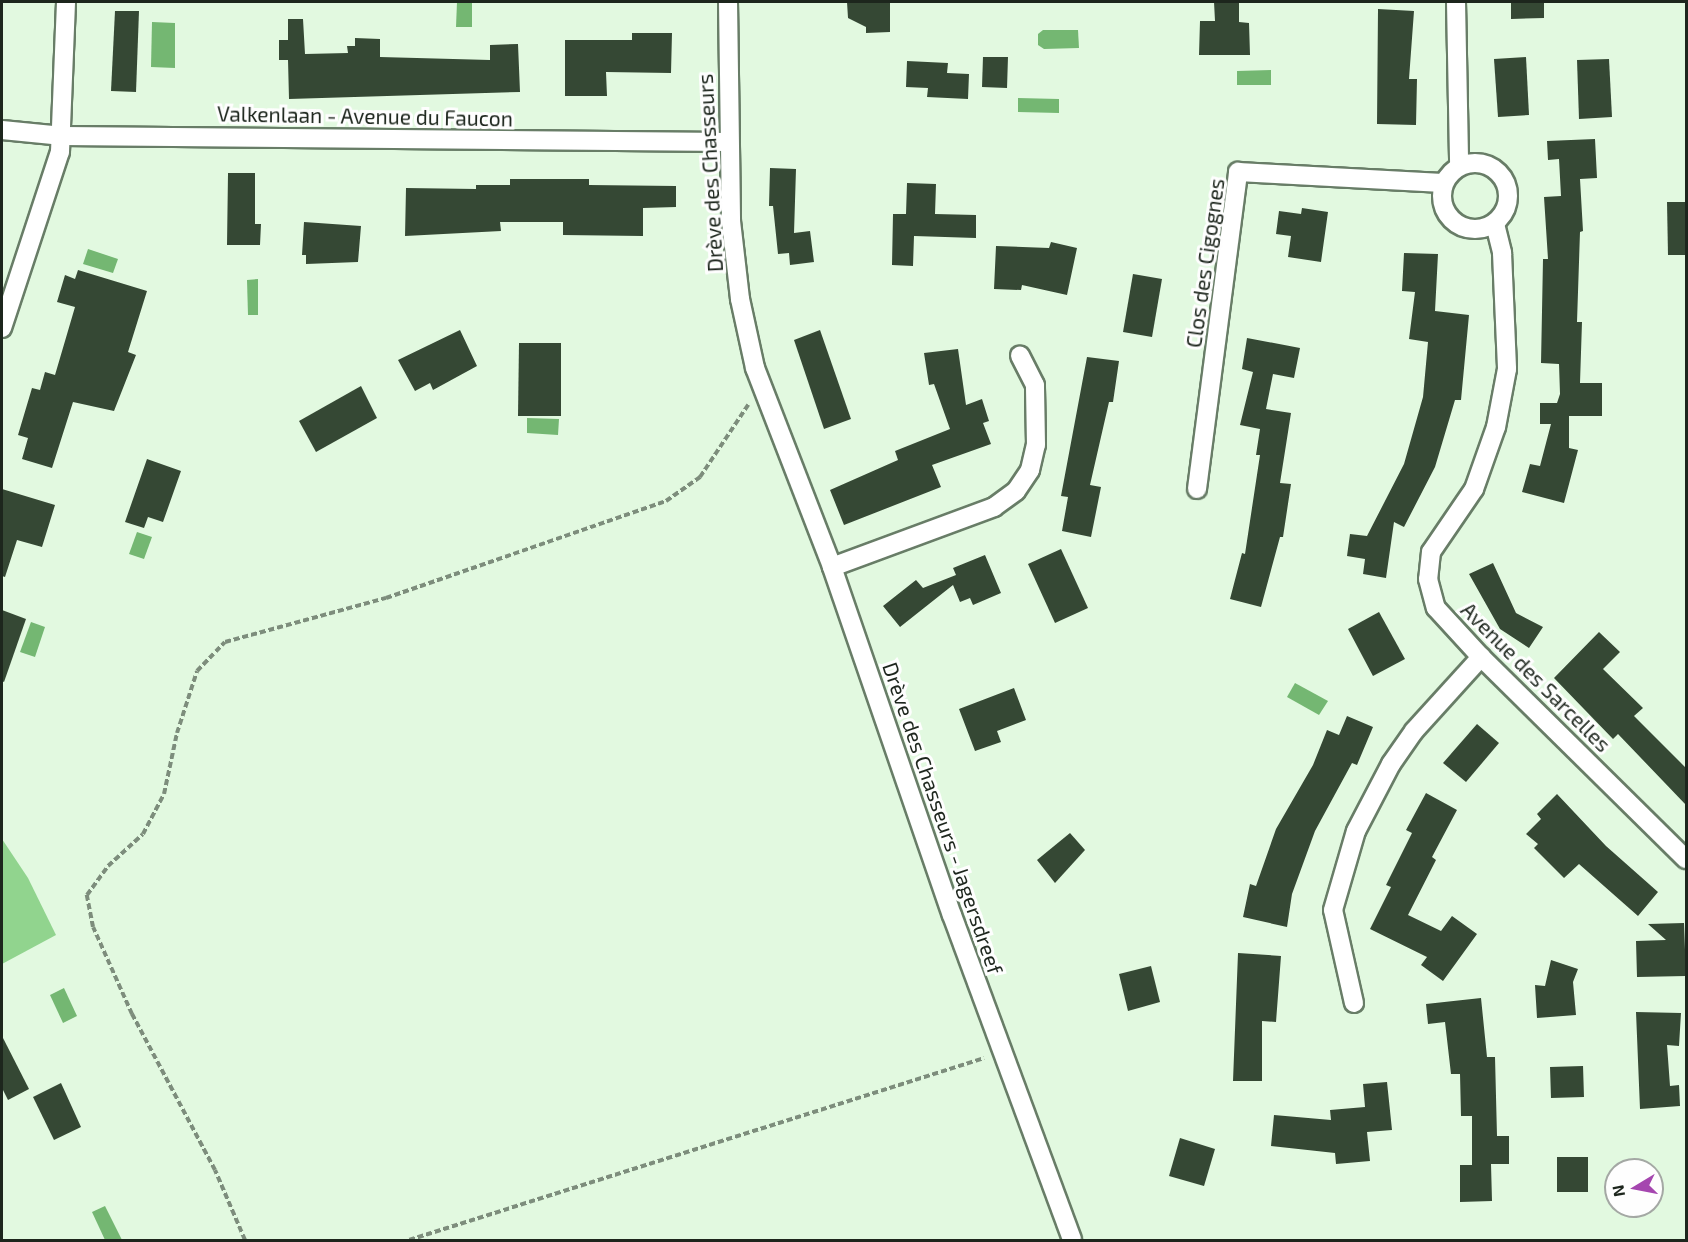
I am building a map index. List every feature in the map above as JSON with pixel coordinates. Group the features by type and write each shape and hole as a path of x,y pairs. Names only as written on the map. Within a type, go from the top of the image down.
{"street":[{"path":"2,328 63,136 66,2"},
{"name":"Drève des Chasseurs","path":"728,2 728,142 734,253 747,333 771,410"},
{"path":"1456,2 1459,165"},
{"name":"Valkenlaan - Avenue du Faucon","path":"2,130 63,136 728,142"},
{"path":"1484,162 1500,172 1509,190 1505,212 1495,224 1475,230 1449,219 1441,202 1443,183 1459,165 1484,162"},
{"name":"Clos des Cigognes","path":"1197,489 1238,172 1443,183"},
{"name":"Avenue des Sarcelles","path":"1495,224 1502,253 1507,369 1496,427 1474,489 1431,552 1428,579 1437,608 1481,657 1686,859"},
{"path":"832,567 994,507 1016,491 1030,470 1036,446 1035,385 1020,356"},
{"name":"Drève des Chasseurs - Jagersdreef","path":"771,410 832,567 1002,1052 1072,1240"},
{"path":"1354,1003 1333,909 1356,831 1391,764 1414,730 1481,657"}],"path":[{"path":"245,1240 215,1170 132,1014 93,927 87,895 108,866 143,834 164,794 177,733 197,671 225,642 386,598 666,501 700,477 762,384"},
{"path":"409,1240 1002,1052"}],"shaded area":[{"path":"457,2 472,2 472,27 456,27"},
{"path":"152,22 175,23 175,68 151,67"},
{"path":"1043,30 1078,30 1079,48 1044,49 1038,45 1038,34"},
{"path":"1271,70 1271,85 1237,85 1237,71"},
{"path":"1018,98 1059,99 1059,113 1018,112"},
{"path":"88,249 118,259 113,273 83,264"},
{"path":"258,279 258,315 248,315 247,280"},
{"path":"527,418 559,419 558,435 527,433"},
{"path":"137,532 152,537 144,559 129,554"},
{"path":"31,622 45,627 35,657 20,652"},
{"path":"1295,683 1328,701 1319,715 1287,697"},
{"path":"2,839 28,878 56,935 2,964"},
{"path":"64,988 77,1016 63,1023 50,995"},
{"path":"105,1206 122,1240 105,1240 92,1212"}],"building":[{"path":"847,2 890,2 890,32 866,33 866,27 848,18"},
{"path":"1214,2 1239,2 1239,22 1249,23 1250,55 1199,55 1200,21 1215,21"},
{"path":"1511,2 1544,2 1544,18 1511,19"},
{"path":"1378,9 1414,11 1409,79 1417,79 1416,125 1377,124"},
{"path":"115,11 139,11 136,92 111,91"},
{"path":"288,19 303,19 305,54 348,53 347,46 355,46 355,38 380,39 380,57 490,60 490,45 518,44 520,92 289,99 288,60 279,60 279,40 288,40"},
{"path":"632,33 672,33 671,73 606,72 607,96 565,96 565,40 632,40"},
{"path":"983,57 1008,57 1007,88 982,87"},
{"path":"1526,57 1529,115 1498,117 1494,59"},
{"path":"1609,59 1612,117 1579,119 1577,60"},
{"path":"907,61 948,63 947,73 969,74 968,99 927,97 928,88 906,87"},
{"path":"1595,139 1597,178 1580,179 1583,231 1580,232 1577,322 1582,322 1580,383 1602,383 1602,416 1569,416 1569,448 1578,450 1564,503 1522,492 1530,464 1540,466 1551,424 1540,424 1540,403 1557,403 1560,394 1559,364 1541,363 1543,259 1548,259 1544,197 1561,196 1559,159 1548,160 1547,141"},
{"path":"770,168 796,169 794,233 810,231 814,262 790,265 789,253 778,254 773,206 769,206"},
{"path":"228,173 255,173 255,224 261,224 260,245 227,245"},
{"path":"510,179 589,179 589,185 676,186 676,207 643,208 643,236 563,235 563,222 500,222 501,231 405,236 406,188 476,189 476,185 510,185"},
{"path":"907,183 936,184 935,214 976,215 976,238 914,236 913,266 892,265 893,214 906,214"},
{"path":"1667,202 1686,202 1686,255 1668,255"},
{"path":"1302,208 1328,212 1321,262 1288,257 1291,236 1276,234 1279,211 1301,214"},
{"path":"304,222 361,226 358,262 306,264 306,255 302,255"},
{"path":"1051,242 1077,248 1067,295 1022,285 1021,290 994,289 996,246 1049,248"},
{"path":"1404,253 1438,254 1435,311 1469,315 1461,400 1455,400 1435,467 1404,527 1394,522 1386,578 1363,574 1365,559 1347,556 1350,534 1367,536 1404,464 1423,397 1428,342 1409,339 1415,292 1402,291"},
{"path":"78,270 147,291 128,352 136,355 114,411 73,402 52,468 22,459 28,438 18,435 32,388 40,390 45,372 55,375 75,307 57,302 65,275 75,279"},
{"path":"1133,274 1162,279 1152,337 1123,332"},
{"path":"460,330 477,366 433,390 430,383 415,391 398,360"},
{"path":"820,330 851,419 824,429 794,340"},
{"path":"1247,338 1300,348 1294,378 1273,374 1266,409 1291,413 1280,483 1291,484 1283,537 1280,537 1261,607 1230,599 1242,553 1245,554 1260,455 1256,455 1260,429 1240,425 1253,372 1242,369"},
{"path":"519,343 561,343 561,416 518,416"},
{"path":"958,349 966,405 982,399 989,421 983,423 991,444 932,465 941,487 844,525 830,490 898,460 895,451 950,429 934,384 929,385 924,353"},
{"path":"1087,357 1119,361 1113,402 1109,402 1090,485 1101,487 1091,537 1062,531 1068,497 1061,496"},
{"path":"361,386 377,418 316,452 299,421"},
{"path":"147,459 181,471 163,522 148,517 144,528 125,522"},
{"path":"2,489 55,505 42,547 17,540 5,577 2,576"},
{"path":"1061,549 1088,608 1055,623 1028,564"},
{"path":"985,555 1001,593 973,605 970,598 960,602 953,585 900,627 883,606 916,580 923,588 956,575 953,568"},
{"path":"1493,563 1516,613 1543,627 1529,648 1500,629 1469,574"},
{"path":"2,610 26,619 4,682 2,681"},
{"path":"1379,612 1405,659 1373,676 1348,629"},
{"path":"1599,632 1620,652 1603,669 1643,708 1634,716 1686,768 1686,805 1618,734 1613,739 1554,678"},
{"path":"1014,688 1026,720 997,731 1001,742 975,751 959,709"},
{"path":"1347,716 1373,727 1357,765 1352,763 1315,831 1292,894 1287,927 1243,917 1250,884 1256,886 1276,829 1313,765 1327,730 1339,735"},
{"path":"1477,724 1499,743 1466,782 1443,763"},
{"path":"1426,793 1457,810 1432,857 1436,860 1408,915 1441,931 1452,916 1477,934 1443,981 1421,965 1427,957 1370,929 1391,887 1386,885 1412,833 1406,830"},
{"path":"1557,794 1606,846 1658,892 1638,916 1579,864 1564,878 1534,848 1538,844 1526,834 1541,819 1537,814"},
{"path":"1070,833 1085,850 1055,883 1037,860"},
{"path":"1684,923 1686,976 1637,977 1636,941 1666,940 1648,924"},
{"path":"1238,953 1281,956 1276,1022 1262,1021 1262,1081 1233,1081"},
{"path":"1551,960 1578,969 1573,982 1576,1015 1537,1018 1535,985 1545,986"},
{"path":"1151,966 1160,1002 1128,1011 1119,974"},
{"path":"1481,998 1487,1057 1495,1057 1497,1136 1509,1136 1509,1164 1491,1164 1492,1201 1460,1202 1460,1165 1472,1165 1472,1116 1461,1116 1460,1074 1451,1074 1445,1022 1428,1024 1426,1004"},
{"path":"1636,1012 1681,1013 1679,1046 1667,1045 1670,1086 1679,1085 1680,1106 1640,1109"},
{"path":"2,1036 29,1089 8,1100 2,1088"},
{"path":"1583,1066 1584,1097 1551,1098 1550,1067"},
{"path":"1387,1082 1392,1130 1367,1132 1370,1161 1336,1164 1335,1153 1271,1146 1274,1115 1331,1120 1330,1110 1365,1107 1363,1084"},
{"path":"61,1083 81,1127 54,1140 33,1097"},
{"path":"1180,1138 1215,1149 1204,1186 1169,1176"},
{"path":"1557,1157 1588,1157 1588,1192 1557,1192"}]}
